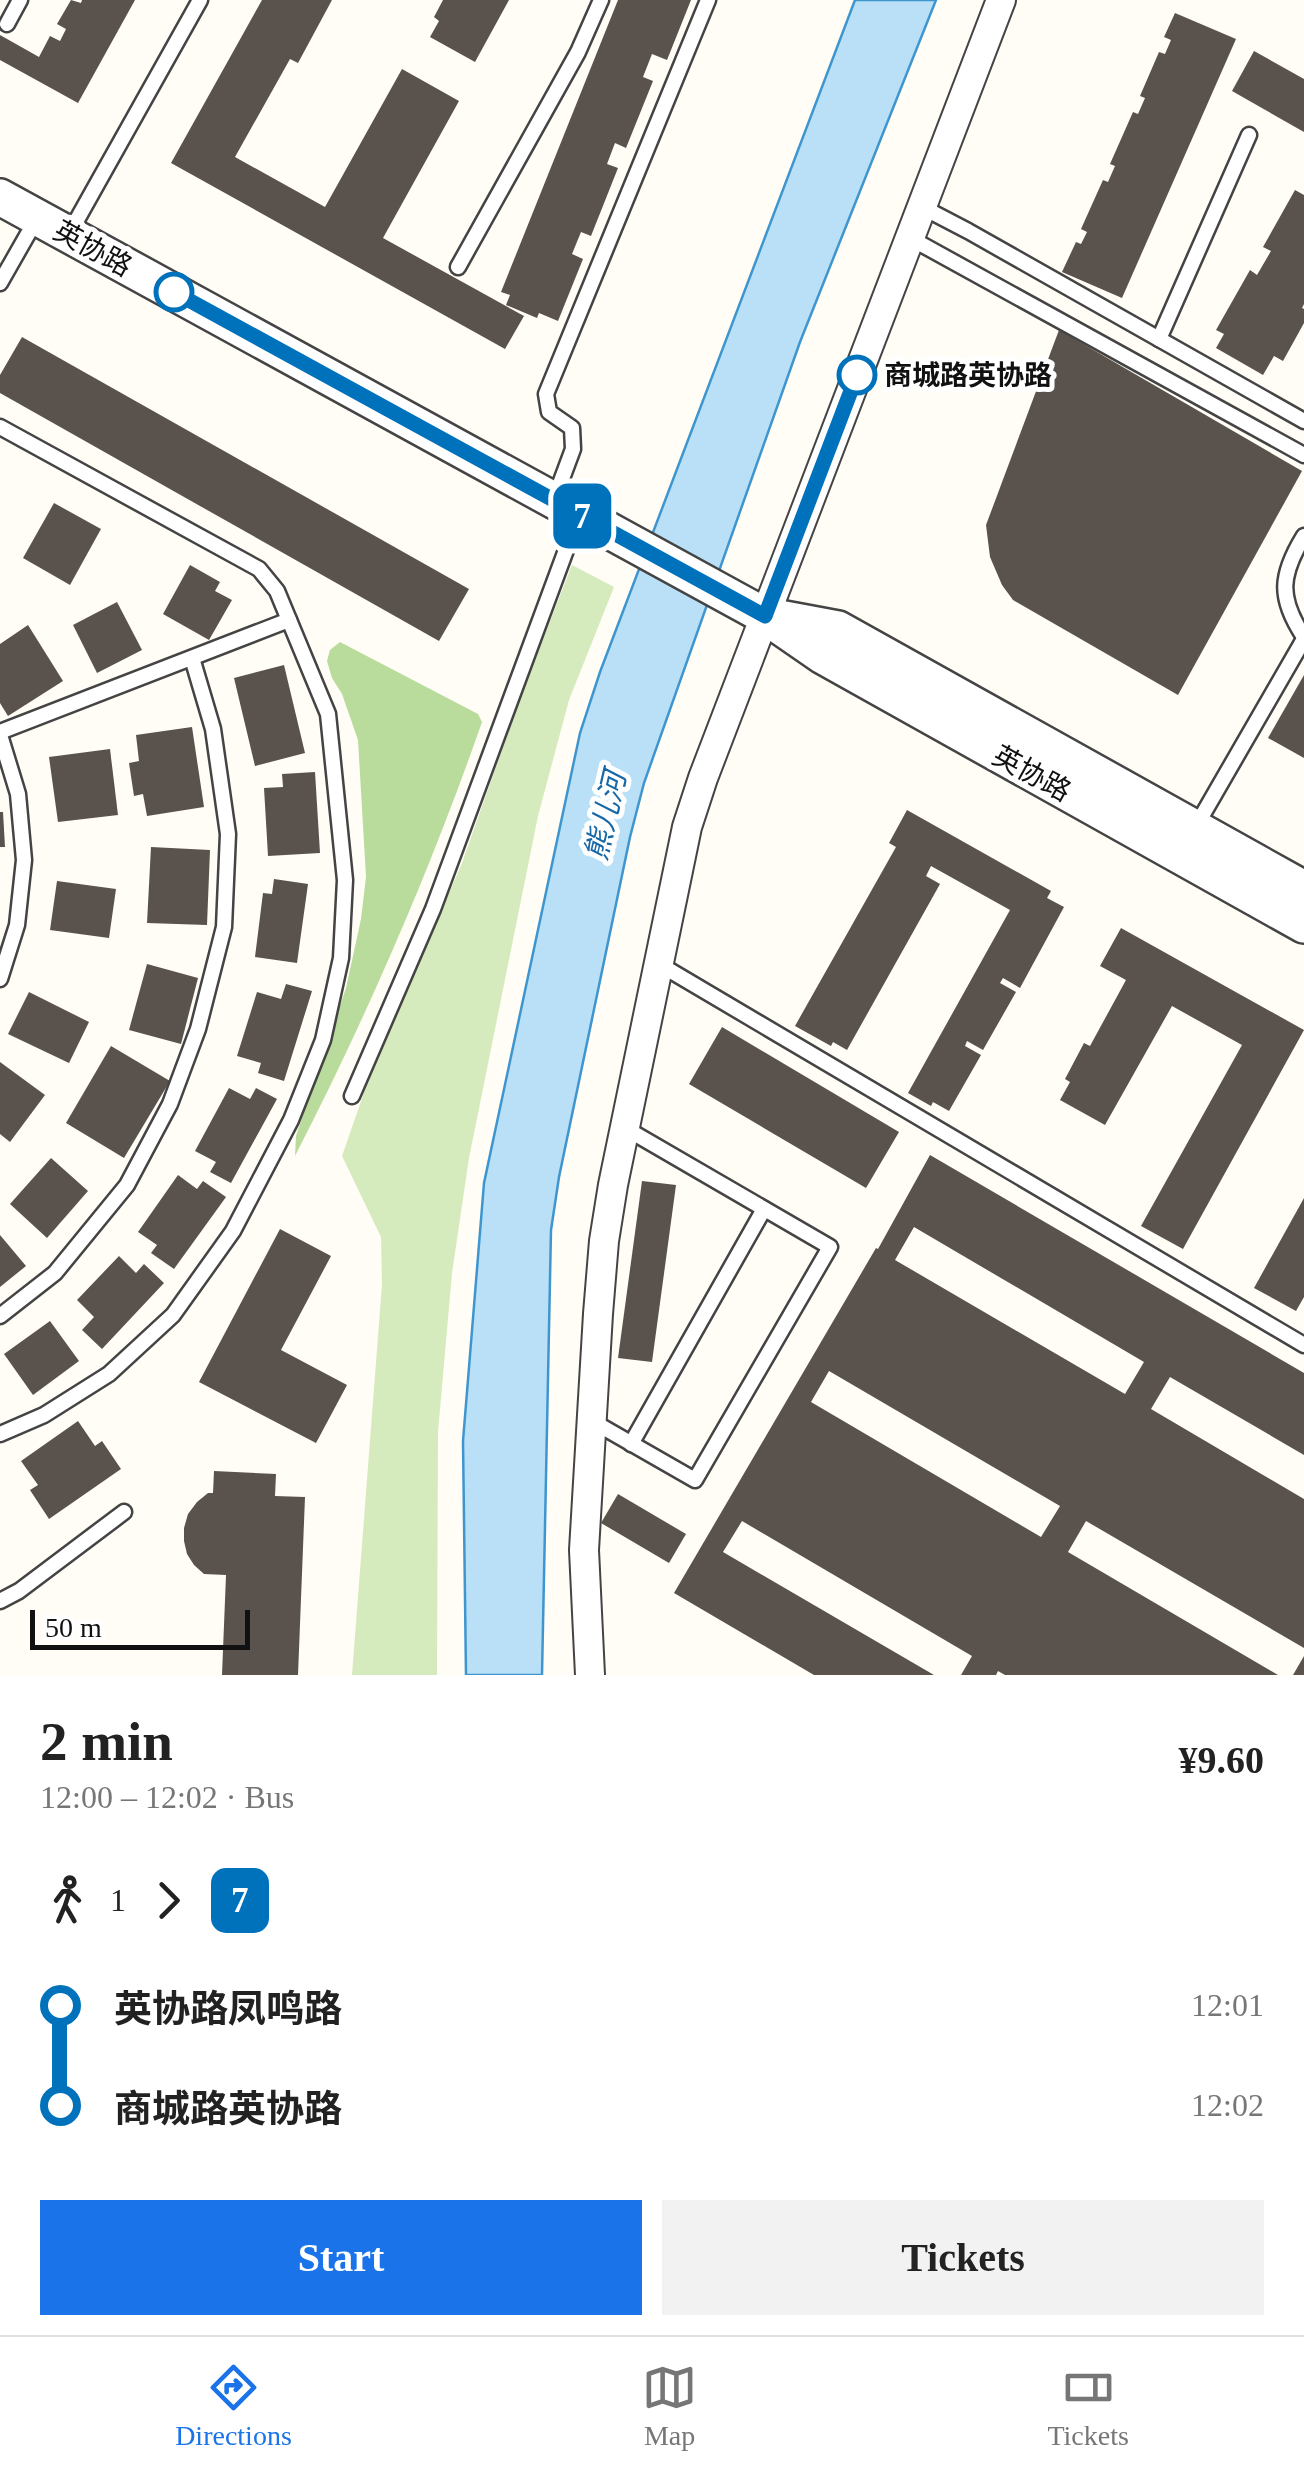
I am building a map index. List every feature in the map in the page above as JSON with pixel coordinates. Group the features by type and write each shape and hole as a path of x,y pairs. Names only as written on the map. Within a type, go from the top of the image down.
{"street":[{"path":"590,1675 584,1550 604,1242 687,827 752,609 910,238 1001,0"},
{"name":"英协路","path":"0,196 752,609 823,656 1304,925"},
{"name":"英协路","path":"752,609 838,629 1304,889"}],"lane":[{"path":"6,24 20,0"},
{"path":"69,234 200,0"},
{"path":"458,268 578,52 601,0"},
{"path":"352,1096 433,909 567,507 572,428 549,412 546,394 708,0"},
{"path":"1159,339 1249,135"},
{"path":"922,207 1304,421"},
{"path":"0,283 37,217"},
{"path":"910,238 1304,455"},
{"path":"0,428 259,569 277,591 328,714 345,880 341,958 322,1040 292,1120 234,1230 173,1315 110,1374 44,1414 0,1434"},
{"path":"1195,828 1304,638 1291,617 1284,586 1287,570 1304,536"},
{"path":"0,979 17,926 24,860 18,794 0,733 289,620"},
{"path":"0,1316 55,1272 128,1185 170,1104 198,1029 224,927 228,834 212,728 192,658"},
{"path":"658,964 1304,1345"},
{"path":"592,1420 695,1480 830,1247 625,1128"},
{"path":"631,1444 764,1209"},
{"path":"0,1602 124,1512"}],"green space":[{"path":"572,565 614,587 569,700 538,816 469,1158 452,1273 438,1432 437,1675 352,1675 382,1284 381,1237 342,1156 368,1081 462,863"},
{"path":"340,642 478,714 482,722 396,942 295,1156 296,1136 346,988 366,877 358,740 327,661 330,650"}],"water":[{"name":"熊儿河","path":"855,0 936,0 800,342 644,783 630,837 551,1230 542,1675 466,1675 463,1441 484,1183 580,733"}],"building":[{"path":"71,0 135,0 78,103 0,60 0,35 39,57 50,36 60,41 66,29 57,24"},
{"path":"262,0 332,0 298,63 290,59 235,157 325,207 402,69 459,101 383,238 524,316 505,349 171,163"},
{"path":"443,0 509,0 475,62 430,37 439,21 434,17"},
{"path":"618,0 691,0 667,60 652,54 643,77 653,81 626,148 615,143 607,164 618,168 591,236 581,232 572,254 583,259 558,321 539,313 537,318 506,305 510,295 501,292"},
{"path":"1175,13 1236,39 1122,298 1062,272 1076,242 1081,244 1087,232 1081,229 1103,180 1108,182 1115,166 1110,164 1133,112 1138,114 1145,98 1140,96 1159,52 1165,54 1171,40 1164,37"},
{"path":"1254,51 1304,79 1304,132 1232,91"},
{"path":"1295,190 1304,195 1304,323 1283,361 1274,356 1263,375 1216,348 1224,334 1216,330 1250,270 1257,275 1271,251 1263,247"},
{"path":"1059,330 1302,471 1178,695 1013,600 990,557 986,525"},
{"path":"22,337 469,589 439,641 0,393 0,375"},
{"path":"54,503 101,529 70,585 23,558"},
{"path":"190,565 220,582 215,591 232,600 209,640 163,614"},
{"path":"117,602 142,650 97,673 73,625"},
{"path":"28,625 63,681 8,716 0,703 0,644"},
{"path":"284,665 305,753 255,766 234,678"},
{"path":"1304,675 1304,758 1268,738"},
{"path":"192,727 204,807 147,816 143,794 134,796 129,763 139,761 136,735"},
{"path":"110,749 118,815 58,822 49,757"},
{"path":"315,772 320,853 268,856 264,788 283,787 282,774"},
{"path":"907,810 1051,891 1047,898 1064,907 1020,988 1003,978 1000,983 1016,992 983,1050 967,1041 965,1046 981,1055 949,1111 908,1093 1010,910 931,866 926,876 940,884 847,1050 833,1042 831,1046 795,1026 896,847 889,843"},
{"path":"3,812 5,847 0,847"},
{"path":"151,847 210,850 207,925 147,923"},
{"path":"274,879 308,884 297,963 255,957 263,893 272,894"},
{"path":"57,881 116,889 109,938 50,930"},
{"path":"1121,928 1304,1030 1183,1249 1141,1226 1242,1045 1172,1006 1105,1125 1060,1100 1070,1082 1065,1079 1084,1043 1090,1046 1126,980 1100,966"},
{"path":"147,964 198,978 181,1044 129,1030"},
{"path":"286,984 312,991 284,1081 258,1073 261,1063 237,1056 257,992 281,999"},
{"path":"29,992 89,1022 69,1063 8,1034"},
{"path":"722,1027 899,1132 866,1188 689,1084"},
{"path":"111,1046 170,1081 124,1158 66,1123"},
{"path":"0,1062 45,1095 10,1142 0,1134"},
{"path":"229,1088 250,1099 256,1088 277,1099 231,1183 210,1172 216,1162 195,1151"},
{"path":"930,1155 1304,1373 1304,1455 1170,1377 1151,1409 1304,1499 1304,1648 1086,1521 1068,1552 1278,1675 1005,1675 998,1671 996,1675 961,1675 972,1656 742,1521 723,1552 934,1675 814,1675 674,1593","holes":["914,1227 1144,1362 1125,1394 895,1260","829,1371 1060,1506 1041,1537 811,1402"]},
{"path":"51,1158 88,1191 47,1238 10,1204"},
{"path":"178,1175 197,1189 203,1181 226,1197 174,1269 151,1253 157,1245 138,1232"},
{"path":"642,1181 676,1185 652,1362 618,1358"},
{"path":"1304,1198 1304,1297 1296,1311 1254,1288"},
{"path":"280,1229 331,1256 281,1350 347,1385 316,1443 199,1382"},
{"path":"0,1235 26,1266 0,1287"},
{"path":"119,1256 136,1273 144,1264 164,1283 102,1349 82,1330 94,1317 77,1300"},
{"path":"50,1321 79,1361 33,1395 4,1354"},
{"path":"78,1421 95,1446 102,1441 121,1469 49,1519 30,1490 38,1485 21,1461"},
{"path":"214,1471 276,1474 275,1496 305,1497 298,1675 222,1675 226,1575 204,1574 187,1554 184,1541 188,1514 197,1502 213,1493"},
{"path":"618,1494 686,1534 669,1563 601,1523"},
{"path":"1304,1656 1304,1675 1293,1675"}],"bus line":[{"name":"7","path":"174,292 765,616 857,375"}],"place":[{"name":"商城路英协路","path":"857,375"}]}
